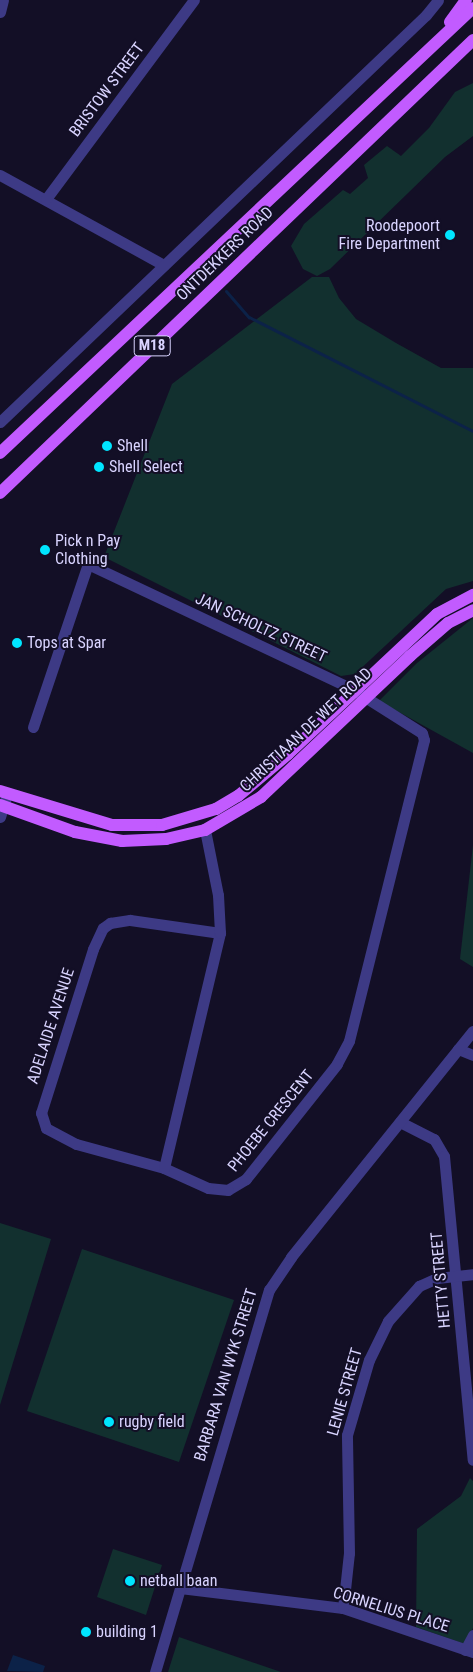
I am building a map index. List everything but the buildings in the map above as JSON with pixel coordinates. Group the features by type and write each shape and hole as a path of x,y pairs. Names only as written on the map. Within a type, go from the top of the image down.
{"main road":[{"path":"432,48 466,0"},
{"name":"ONTDEKKERS ROAD","path":"0,453 473,8"},
{"name":"ONTDEKKERS ROAD","path":"0,493 473,40"},
{"path":"456,57 473,45"},
{"name":"CHRISTIAAN DE WET ROAD","path":"4,792 112,826 162,825 192,818 238,796 436,614 473,595"},
{"name":"CHRISTIAAN DE WET ROAD","path":"1,810 75,832 122,841 166,839 205,830 261,797 448,623 473,610"}],"street":[{"path":"0,12 2,0"},
{"name":"BRISTOW STREET","path":"46,199 194,0"},
{"path":"0,422 426,15 438,0"},
{"path":"0,175 164,264"},
{"name":"JAN SCHOLTZ STREET","path":"33,727 88,564 354,690 365,699 416,728"},
{"name":"PHOEBE CRESCENT","path":"164,1168 212,1189 228,1190 239,1186 344,1052 424,740 416,728"},
{"path":"1,810 4,792"},
{"path":"164,1168 220,933 218,895 205,830"},
{"name":"ADELAIDE AVENUE","path":"164,1168 58,1136 43,1125 41,1113 93,949 103,928 110,923 130,920 220,933"},
{"name":"BARBARA VAN WYK STREET","path":"155,1672 268,1290 291,1257 473,1031"},
{"path":"458,1050 473,1055"},
{"name":"HETTY STREET","path":"400,1122 434,1139 442,1150 473,1460"},
{"name":"LENIE STREET","path":"343,1608 349,1553 347,1435 369,1360 388,1321 414,1291 431,1280 473,1274"},
{"name":"CORNELIUS PLACE","path":"180,1588 343,1608 469,1651"},
{"path":"469,1651 473,1635"}],"green space":[{"path":"473,83 473,136 445,157 330,269 317,276 303,269 291,246 304,224 343,190 350,194 368,178 364,165 387,146 401,156 429,128 455,92"},
{"path":"312,277 329,277 339,298 356,319 396,343 441,368 473,368 473,581 446,589 355,674 341,676 104,557 172,384"},
{"path":"473,618 473,753 379,701 417,663"},
{"path":"473,845 473,967 460,959"},
{"path":"0,1223 51,1239 0,1405"},
{"path":"82,1249 234,1300 179,1462 27,1411"},
{"path":"470,1478 473,1481 473,1628 465,1644 416,1627 417,1529 461,1496"},
{"name":"netball baan","path":"113,1549 162,1565 146,1615 97,1597"},
{"path":"179,1637 281,1672 168,1672"}],"water":[{"path":"13,1655 45,1666 43,1672 7,1671"}],"waterway":[{"path":"226,291 249,317 473,431"}],"place":[{"name":"Roodepoort Fire Department","path":"450,235"},
{"name":"Shell","path":"107,446"},
{"name":"Shell Select","path":"99,467"},
{"name":"Pick n Pay Clothing","path":"45,550"},
{"name":"Tops at Spar","path":"17,643"},
{"name":"rugby field","path":"109,1422"},
{"name":"netball baan","path":"130,1581"},
{"name":"building 1","path":"86,1632"}]}
